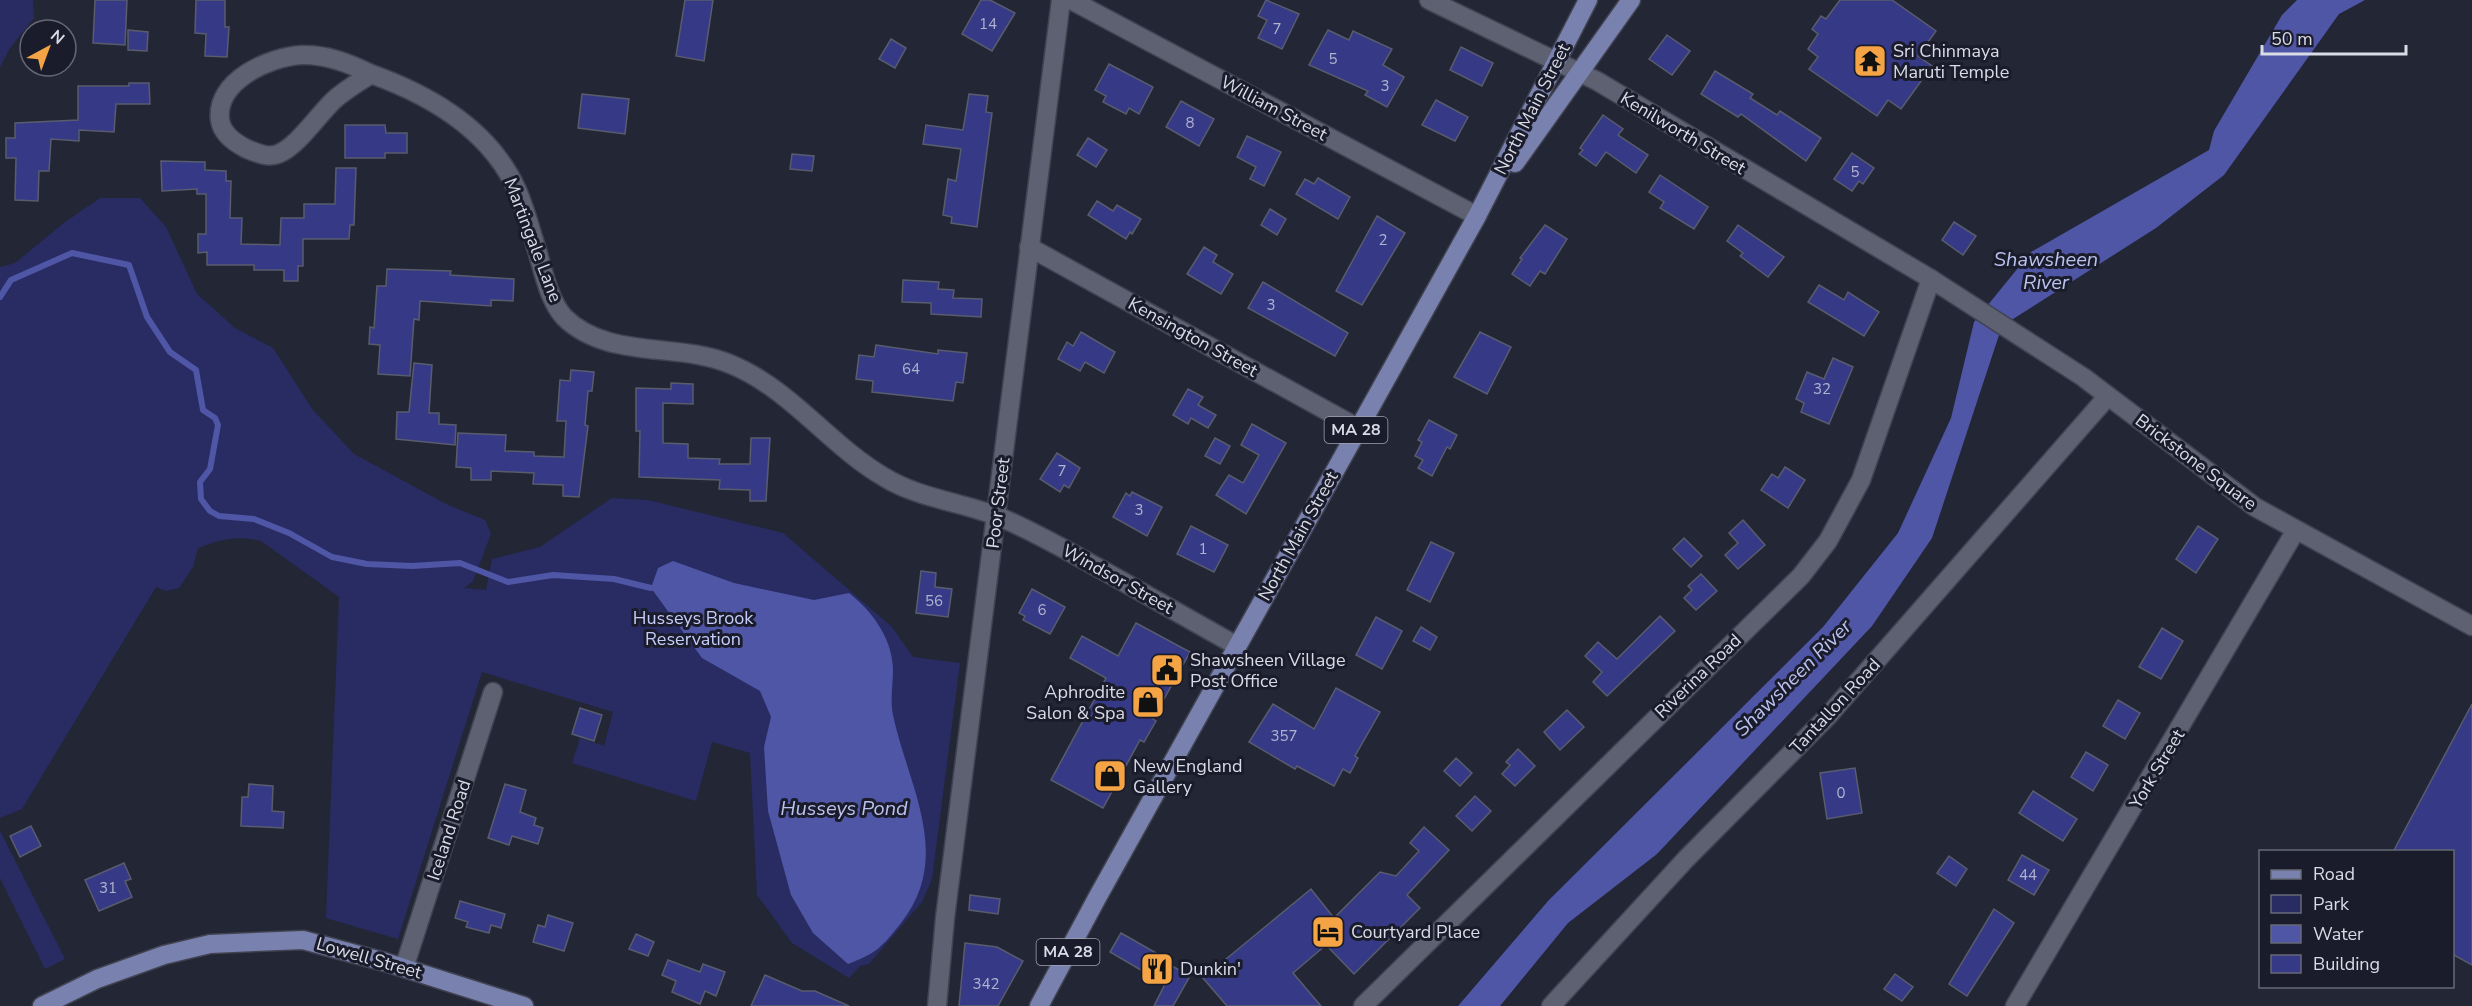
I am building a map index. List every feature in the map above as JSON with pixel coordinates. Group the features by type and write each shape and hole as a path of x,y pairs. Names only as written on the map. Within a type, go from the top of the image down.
{"main road":[{"name":"North Main Street","path":"1039,1006 1477,216 1588,0"},
{"name":"MA 28","path":"1477,216 1631,0"},
{"name":"Lowell Street","path":"42,1006 97,979 164,955 210,944 306,940 404,968 478,999 524,1006"}],"street":[{"name":"Poor Street","path":"937,1006 945,918 1061,0"},
{"name":"William Street","path":"1071,0 1477,216"},
{"name":"Kenilworth Street","path":"1429,0 1579,72 1930,279"},
{"name":"Martingale Lane","path":"371,74 335,99 290,147 278,155 262,155 242,146 226,134 221,125 220,103 229,90 249,73 282,58 318,56 350,64 427,97 464,124 496,155 517,190 550,291 563,316 575,326 622,345 696,355 730,364 772,388 884,478 921,494 996,516"},
{"name":"Kensington Street","path":"1029,247 1358,428"},
{"name":"Brickstone Square","path":"1930,279 2042,350 2108,396 2240,496 2296,530 2472,626"},
{"name":"Riverina Road","path":"1363,1006 1801,576 1828,540 1861,480 1930,279"},
{"name":"Tantallon Road","path":"1551,1006 1644,903 1828,716 2108,396"},
{"name":"Windsor Street","path":"996,516 1038,535 1237,646"},
{"name":"York Street","path":"2015,1006 2296,530"},
{"name":"Iceland Road","path":"404,968 494,692"}],"green space":[{"path":"0,0 33,0 34,18 18,18 18,38 0,67"},
{"name":"Husseys Brook Reservation","path":"100,198 140,198 166,227 197,294 235,328 273,348 313,410 354,454 446,504 485,520 491,534 473,581 464,588 486,590 492,559 540,547 612,498 648,500 783,533 892,627 913,657 960,663 932,879 922,902 869,964 860,966 849,978 792,943 757,895 750,753 712,742 696,801 572,763 580,738 604,746 613,712 482,672 398,939 326,918 339,597 261,541 252,539 229,539 198,548 193,567 179,588 166,591 156,587 22,809 0,818 0,267 15,263 65,222"},
{"path":"0,831 65,959 45,969 0,878"}],"water":[{"name":"Shawsheen River","path":"2297,0 2365,0 2339,14 2224,175 2156,228 2002,326 1932,538 1872,626 1657,854 1568,923 1500,1006 1458,1006 1548,901 1823,627 1898,533 1951,418 1974,322 2031,252 2209,150 2214,131 2282,15"},
{"name":"Husseys Pond","path":"673,561 734,583 814,600 849,593 873,617 885,636 892,658 893,715 923,820 926,846 924,872 916,898 901,923 884,944 873,953 848,964 813,933 791,895 768,811 764,747 771,717 760,691 702,658 651,588 658,568"}],"building":[{"path":"95,0 127,0 125,45 93,43"},
{"path":"196,0 225,0 225,27 229,27 227,57 205,56 206,34 195,33"},
{"path":"685,0 713,0 704,61 676,56"},
{"path":"981,0 990,0 1015,13 992,51 962,34"},
{"path":"1266,0 1299,14 1282,49 1258,38 1267,20 1258,16"},
{"name":"Sri Chinmaya Maruti Temple","path":"1840,0 1892,0 1936,31 1918,56 1932,66 1901,109 1888,100 1877,116 1809,69 1818,57 1808,49 1818,34 1812,29 1821,16 1826,19"},
{"path":"128,30 148,32 147,51 128,50"},
{"path":"1328,30 1349,40 1353,31 1392,49 1383,65 1404,77 1387,107 1365,95 1368,91 1309,65"},
{"path":"1667,35 1690,51 1672,75 1649,59"},
{"path":"891,39 906,48 895,68 879,59"},
{"path":"1461,47 1493,63 1482,86 1450,70"},
{"path":"1109,64 1153,87 1139,114 1129,108 1126,114 1103,102 1106,96 1095,90"},
{"path":"1715,71 1753,94 1750,98 1777,115 1780,111 1821,138 1806,161 1741,114 1738,117 1701,94"},
{"path":"129,83 149,83 150,104 116,104 114,132 79,130 79,141 51,139 49,171 39,171 38,201 15,200 16,158 6,158 6,138 15,138 15,123 78,120 78,86 129,86"},
{"path":"582,94 629,99 625,134 578,128"},
{"path":"969,94 988,96 986,112 992,113 977,227 951,223 952,217 943,215 948,179 956,181 961,149 923,144 926,125 963,130"},
{"path":"1436,100 1468,117 1455,141 1422,125"},
{"path":"1181,101 1214,119 1199,146 1166,127"},
{"path":"1603,115 1623,129 1618,135 1648,155 1636,173 1606,152 1596,166 1579,154 1583,150 1580,148"},
{"path":"345,125 385,125 386,133 407,133 407,153 385,153 385,158 345,158"},
{"path":"1247,136 1281,152 1264,186 1250,179 1256,167 1237,157"},
{"path":"1088,138 1107,150 1096,167 1077,155"},
{"path":"1852,153 1874,168 1863,184 1859,181 1852,191 1834,179"},
{"path":"792,154 814,156 812,171 790,169"},
{"path":"161,161 205,162 205,170 226,171 226,181 231,181 230,218 242,218 241,244 280,245 281,218 304,218 304,204 335,204 336,168 356,168 354,225 350,225 349,239 303,239 303,266 298,266 298,281 284,281 284,270 254,270 254,265 207,265 207,252 198,253 198,234 206,234 206,194 197,194 197,189 162,191"},
{"path":"1660,175 1708,207 1694,229 1660,208 1664,202 1649,192"},
{"path":"1318,178 1350,197 1338,219 1296,194 1305,179 1314,184"},
{"path":"1097,201 1113,211 1117,205 1141,219 1132,234 1130,232 1126,239 1088,215"},
{"path":"1270,209 1286,219 1277,235 1261,225"},
{"path":"1377,216 1405,233 1362,305 1336,291"},
{"path":"1954,222 1976,236 1963,255 1942,240"},
{"path":"1545,225 1567,239 1545,274 1540,271 1530,286 1512,274 1522,259 1520,258"},
{"path":"1738,225 1784,257 1768,277 1740,256 1743,253 1727,241"},
{"path":"1204,247 1217,255 1213,262 1233,274 1221,294 1187,274"},
{"path":"387,269 451,271 450,275 514,279 513,301 491,300 491,306 420,301 419,320 414,319 410,376 378,374 380,345 369,344 370,327 374,328 377,286 386,286"},
{"path":"903,280 939,282 938,289 954,290 953,298 982,299 981,317 931,314 931,303 902,302"},
{"path":"1263,282 1348,333 1335,356 1248,308"},
{"path":"1819,285 1844,300 1848,292 1879,312 1864,336 1808,302"},
{"path":"1081,332 1115,352 1104,373 1085,362 1080,371 1058,359 1067,342 1073,346"},
{"path":"1480,332 1511,347 1487,394 1454,377"},
{"path":"876,345 938,354 938,350 967,353 963,383 956,382 953,401 872,392 873,381 856,379 859,355 874,357"},
{"path":"1833,358 1853,367 1829,424 1801,412 1804,403 1796,399 1807,372 1824,379"},
{"path":"414,363 432,365 429,413 439,413 439,424 456,425 455,445 396,439 397,412 409,412"},
{"path":"571,370 594,372 592,391 588,391 585,425 588,426 579,497 563,496 563,485 533,484 534,473 491,471 491,480 471,480 471,468 456,467 458,433 506,435 505,451 534,452 534,456 564,457 566,421 557,421 560,380 570,381"},
{"path":"671,383 693,384 693,404 663,403 663,443 688,444 688,458 720,459 719,464 750,464 751,438 770,438 766,501 750,501 750,490 719,489 720,480 639,477 640,431 636,431 636,388 671,389"},
{"path":"1188,389 1203,397 1198,405 1216,415 1208,428 1191,418 1188,424 1173,415"},
{"path":"1429,420 1457,435 1450,449 1447,447 1432,476 1418,468 1423,460 1415,456 1422,442 1418,440"},
{"path":"1252,424 1286,443 1246,514 1216,495 1229,475 1243,483 1259,455 1241,445"},
{"path":"1215,438 1230,446 1220,464 1205,456"},
{"path":"1057,453 1080,468 1069,488 1064,485 1060,492 1040,479"},
{"path":"1785,467 1805,480 1788,508 1761,490 1772,474 1778,478"},
{"path":"1132,492 1162,507 1147,536 1113,517 1126,493 1130,496"},
{"path":"1743,520 1765,545 1738,569 1725,555 1738,543 1729,533"},
{"path":"1191,526 1228,545 1214,572 1177,554"},
{"path":"2198,526 2218,539 2196,573 2176,559"},
{"path":"1684,538 1702,556 1691,567 1673,549"},
{"path":"1431,542 1454,553 1430,602 1407,590"},
{"path":"921,571 936,573 935,587 952,589 948,617 916,613"},
{"path":"1701,574 1717,591 1696,610 1684,598 1692,590 1688,586"},
{"path":"1032,589 1065,607 1050,634 1023,620 1025,616 1019,613"},
{"path":"1660,616 1675,631 1607,696 1593,682 1602,672 1585,656 1598,642 1617,659"},
{"path":"1376,617 1402,631 1382,669 1356,655"},
{"path":"1136,623 1190,652 1153,719 1156,721 1144,742 1140,740 1103,808 1051,780 1106,678 1070,658 1082,636 1118,656"},
{"path":"1421,627 1437,637 1430,650 1413,641"},
{"path":"2162,628 2183,641 2161,679 2139,667"},
{"path":"1336,688 1380,712 1355,756 1358,758 1350,773 1343,769 1334,786 1297,766 1295,769 1249,742 1273,704 1314,729"},
{"path":"2118,700 2140,713 2125,739 2103,726"},
{"path":"2472,704 2472,965 2454,955 2454,850 2394,850"},
{"path":"580,708 602,715 594,741 572,734"},
{"path":"1567,710 1584,727 1560,750 1544,732"},
{"path":"1518,749 1535,766 1515,786 1502,774 1510,765 1506,762"},
{"path":"2086,752 2108,765 2093,791 2071,777"},
{"path":"1456,758 1472,773 1460,786 1444,771"},
{"path":"1855,768 1862,813 1827,819 1820,773"},
{"path":"249,784 273,786 272,811 284,812 283,828 241,826 242,797 248,797"},
{"path":"505,784 526,790 520,812 536,818 534,825 543,828 538,844 512,836 509,845 488,838"},
{"path":"2033,791 2077,819 2063,841 2019,813"},
{"path":"1475,796 1491,811 1472,831 1456,816"},
{"path":"31,826 41,846 20,857 10,836"},
{"name":"Courtyard Place","path":"1424,827 1449,850 1407,895 1420,908 1354,974 1326,945 1293,973 1321,1006 1227,1006 1203,978 1311,889 1334,918 1380,872 1396,876 1419,851 1410,843"},
{"path":"2022,855 2049,870 2034,895 2008,880"},
{"path":"1949,856 1967,869 1956,886 1937,873"},
{"path":"124,863 131,879 125,881 132,897 99,911 85,880"},
{"path":"970,895 1000,899 998,914 969,910"},
{"path":"460,901 505,914 501,928 491,925 489,933 466,927 468,922 455,918"},
{"path":"1994,909 2014,923 1967,996 1949,984"},
{"path":"548,915 573,923 564,951 533,942 538,925 545,927"},
{"name":"Dunkin'","path":"1121,933 1165,958 1163,961 1190,976 1173,1006 1154,1006 1165,984 1110,952"},
{"path":"636,934 654,942 648,956 629,949"},
{"path":"965,943 997,947 1023,961 998,1006 959,1006"},
{"path":"668,960 700,972 703,964 725,972 716,996 705,991 700,1004 672,992 676,981 662,975"},
{"path":"1895,974 1913,987 1902,1001 1884,989"},
{"path":"765,975 802,991 815,991 849,1006 751,1006"}],"waterway":[{"path":"0,297 11,280 72,253 129,265 147,317 170,352 196,370 203,410 215,418 218,425 210,469 200,482 201,499 210,511 219,516 254,519 289,533 332,557 367,564 412,566 460,563 508,582 553,575 614,579 651,588"}],"place":[{"name":"Sri Chinmaya Maruti Temple","path":"1870,61"},
{"name":"Shawsheen Village Post Office","path":"1167,670"},
{"name":"Aphrodite Salon & Spa","path":"1148,702"},
{"name":"New England Gallery","path":"1110,776"},
{"name":"Courtyard Place","path":"1328,932"},
{"name":"Dunkin'","path":"1157,969"}]}
